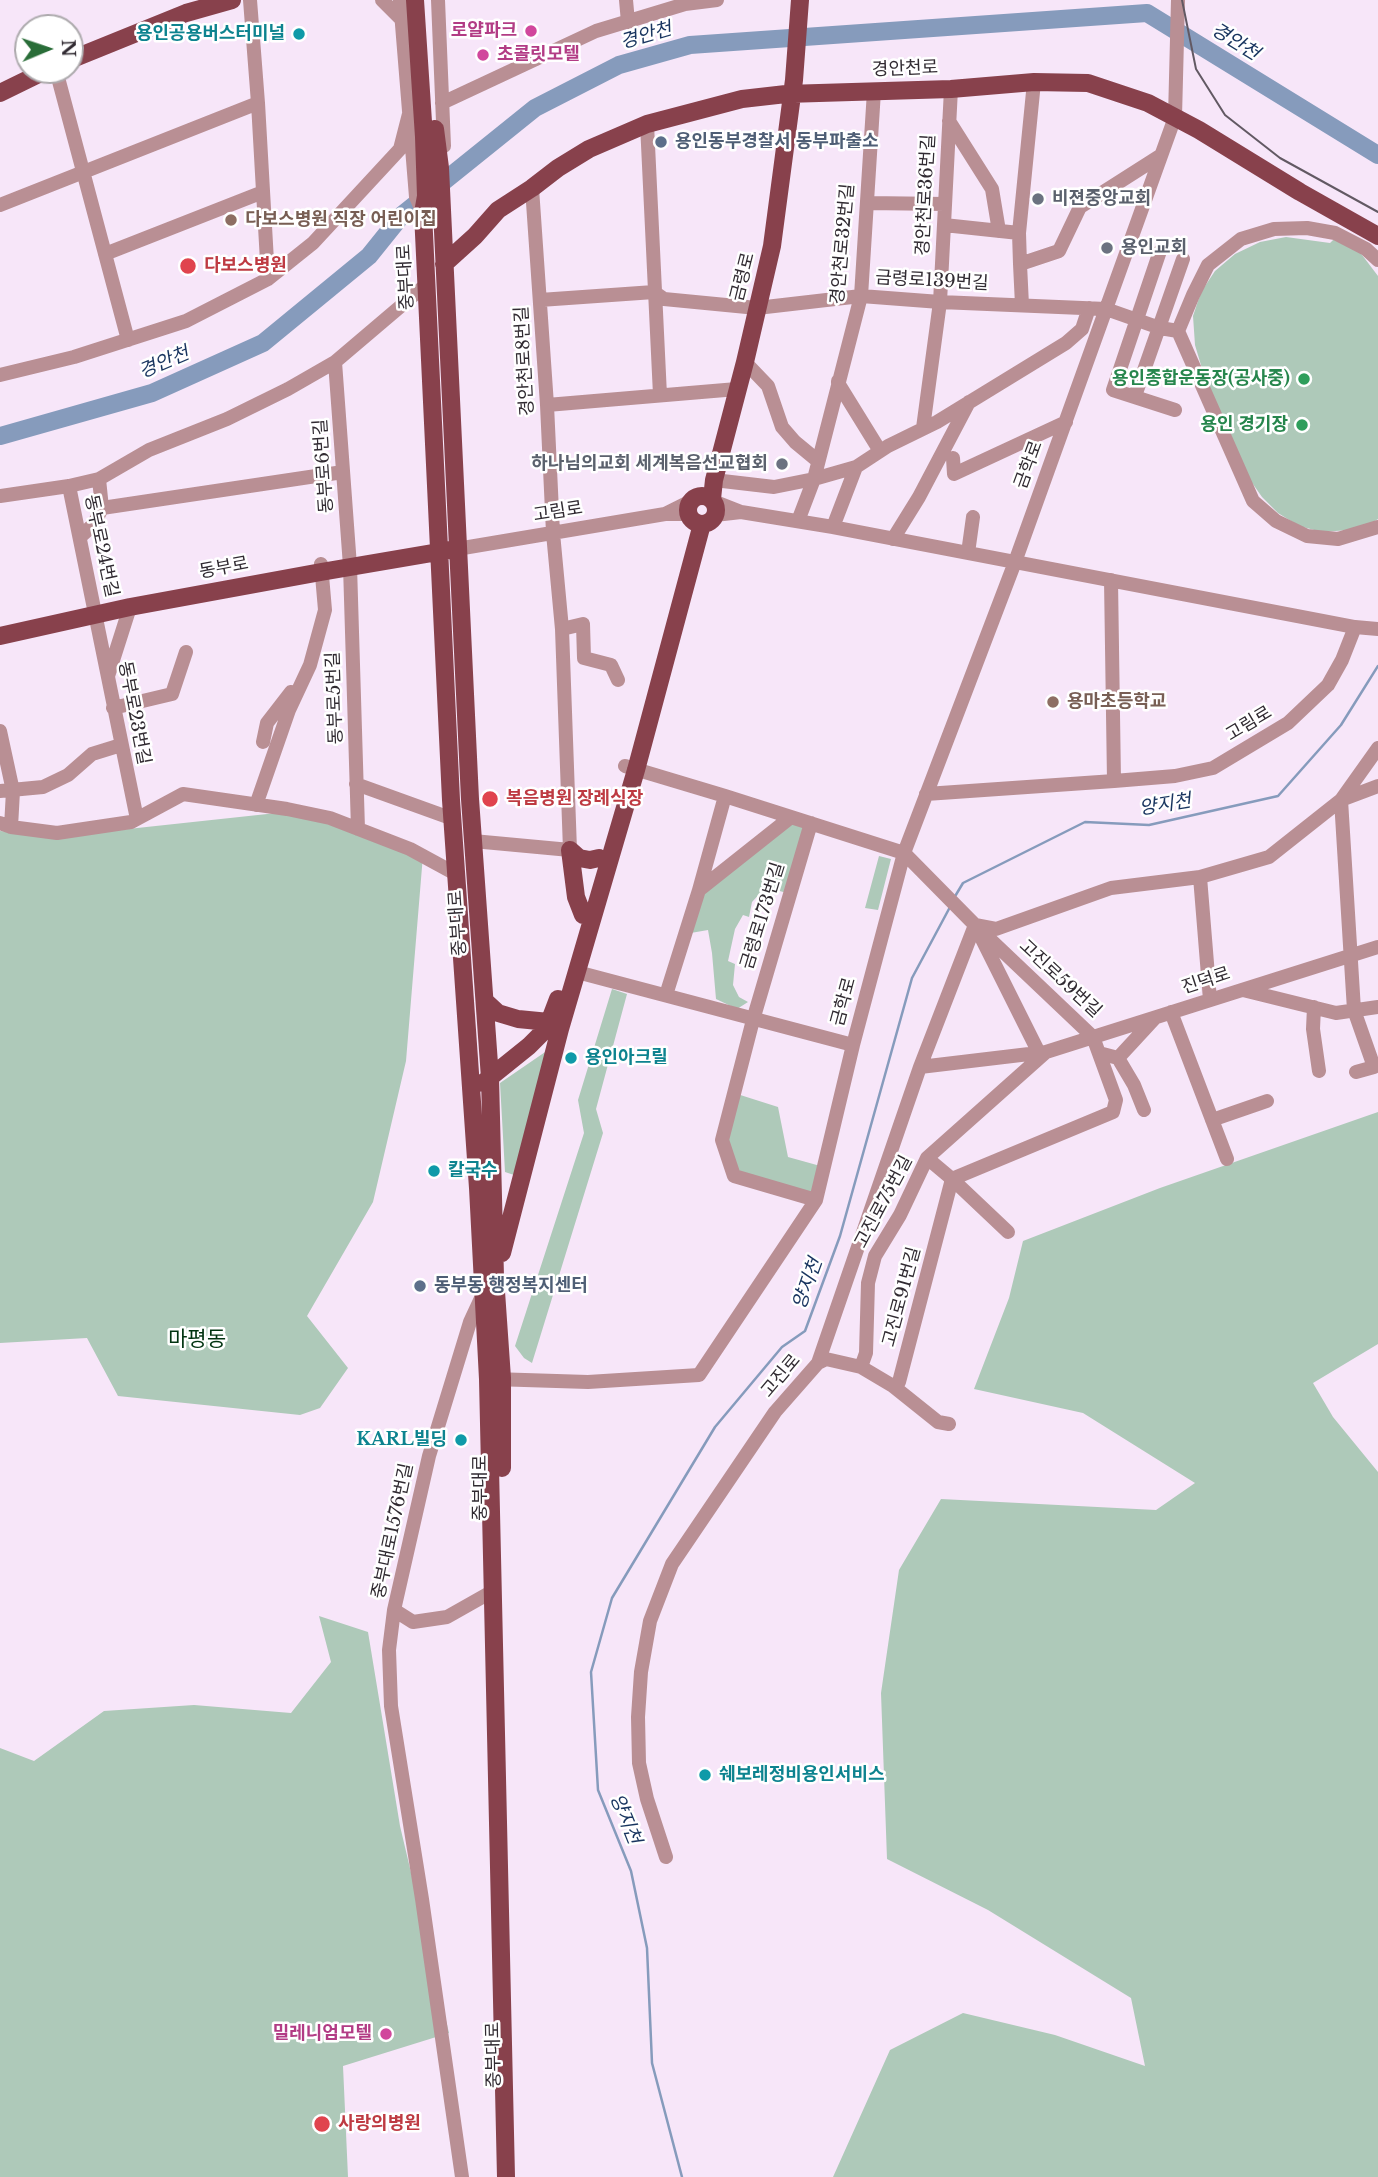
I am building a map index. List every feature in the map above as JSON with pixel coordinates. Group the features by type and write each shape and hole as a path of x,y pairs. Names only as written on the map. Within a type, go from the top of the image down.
{"main road":[{"path":"84,54 186,13 232,0"},
{"name":"중부대로","path":"415,0 424,32 429,132 423,213 438,259 428,283 456,874 487,1354 495,1379 518,2177"},
{"name":"금령로","path":"631,768 701,509 714,480 772,246 793,87 800,0"},
{"name":"중부대로","path":"424,32 435,2"},
{"name":"경안천로","path":"438,259 475,236 498,210 589,149 647,124 793,87 874,91 951,89 1034,82 1088,83 1175,110 1300,192 1378,236"},
{"path":"0,93 18,84"},
{"name":"중부대로","path":"429,132 440,168 438,259 470,799 490,1078 495,1277 493,1591 506,2177"},
{"name":"동부로","path":"0,636 322,568 457,549"},
{"path":"472,1092 547,1028 561,991 599,858 631,768"},
{"path":"495,1277 631,768"},
{"path":"570,850 579,858 599,858"},
{"path":"570,850 576,897 583,915"},
{"path":"485,1000 551,1017"}],"street":[{"path":"250,0 268,279"},
{"path":"382,0 402,20"},
{"path":"0,375 74,357 186,321 268,279 313,243 400,149 410,110 400,0"},
{"path":"626,0 628,22"},
{"path":"442,103 596,31 685,4 717,0"},
{"name":"금학로","path":"495,1379 588,1382 699,1375 816,1200 853,1045 926,794 1066,422 1175,110 1178,0"},
{"path":"410,110 429,132 442,103 435,2"},
{"path":"1022,305 1019,233 1034,82"},
{"path":"61,84 128,340"},
{"name":"경안천로36번길","path":"923,428 940,302 951,89"},
{"name":"경안천로32번길","path":"798,521 814,479 861,296 874,91"},
{"path":"0,205 258,103"},
{"path":"949,121 992,188 999,231"},
{"path":"647,124 660,395"},
{"path":"1020,264 1059,251 1080,207 1160,156"},
{"name":"경안천로8번길","path":"532,188 553,533 562,629 570,850"},
{"path":"106,254 263,192"},
{"path":"867,203 945,204"},
{"path":"944,225 1019,233"},
{"path":"1378,260 1366,248 1335,233 1307,229 1274,229 1241,239 1209,265 1178,331 1253,501 1276,521 1307,536 1338,539 1378,527"},
{"path":"1160,251 1113,390 1175,410"},
{"path":"1135,396 1183,259"},
{"path":"0,496 99,479 149,450 227,419 335,362 428,283"},
{"name":"금령로139번길","path":"540,300 654,292 664,299 757,308 861,296 1106,309 1160,328 1178,331"},
{"path":"714,480 774,487 856,467 1066,343 1082,330 1089,308"},
{"name":"동부로6번길","path":"335,362 350,566"},
{"path":"745,362 768,386 782,427 818,461"},
{"path":"839,379 838,383 880,451"},
{"path":"547,405 737,388"},
{"path":"893,539 969,401"},
{"name":"금학로","path":"953,458 954,474 1066,422"},
{"path":"833,527 856,467"},
{"path":"102,508 343,472"},
{"path":"80,537 94,524 102,508 99,479"},
{"name":"동부로24번길","path":"69,486 95,614"},
{"name":"고림로","path":"457,549 701,509 741,512 1377,629"},
{"path":"908,514 912,542"},
{"path":"968,553 973,517"},
{"name":"동부로5번길","path":"350,566 358,829"},
{"path":"256,805 289,710 310,665 325,610 322,568"},
{"path":"1111,580 1114,781"},
{"path":"107,677 130,607"},
{"name":"동부로23번길","path":"95,614 137,819"},
{"path":"562,629 583,624 584,658 611,665 618,680"},
{"name":"고림로","path":"926,794 1175,776 1213,768 1288,723 1328,685 1342,660 1355,627"},
{"path":"113,708 172,694 186,652"},
{"path":"262,742 267,723 310,665"},
{"path":"0,732 6,791 6,825 57,833 131,822 183,794 330,818 410,849 456,874"},
{"path":"6,791 43,787 68,775 92,754 121,745"},
{"path":"972,922 996,929 1111,888 1200,877 1269,857 1341,800 1378,748"},
{"path":"631,768 811,823 909,857"},
{"path":"356,784 453,820"},
{"path":"1341,800 1378,786"},
{"path":"666,995 725,796"},
{"path":"1341,800 1354,1010 1374,1067 1356,1072"},
{"name":"금령로173번길","path":"699,890 791,817"},
{"name":"금령로173번길","path":"811,823 753,1020 722,1140 734,1176 816,1200"},
{"path":"473,841 570,850"},
{"name":"고진로59번길","path":"909,857 972,922 1093,1037 1116,1100 1112,1112 953,1179"},
{"path":"1200,877 1210,1000"},
{"path":"972,922 1043,1053"},
{"name":"고진로","path":"666,1857 647,1799 639,1763 641,1672 650,1621 672,1564 775,1412 818,1363 972,922"},
{"name":"진덕로","path":"920,1067 1043,1053 1378,947"},
{"path":"577,972 853,1045"},
{"path":"1242,990 1336,1013 1378,1007"},
{"path":"1314,1007 1313,1029 1319,1071"},
{"path":"1118,1058 1164,1014 1227,1159"},
{"name":"진덕로","path":"927,1158 1043,1053"},
{"path":"1099,1053 1118,1058 1134,1084 1144,1110"},
{"path":"1212,1120 1267,1101"},
{"name":"고진로75번길","path":"861,1367 866,1353 868,1283 875,1256 900,1215 927,1158 1009,1232"},
{"name":"고진로91번길","path":"893,1385 899,1382 953,1179"},
{"name":"중부대로1576번길","path":"484,1292 470,1322 429,1456 394,1610 413,1622 447,1617 493,1591"},
{"path":"461,1356 487,1354"},
{"path":"818,1363 826,1359 861,1367 893,1385 938,1422 949,1424"},
{"path":"394,1610 389,1650 391,1706 462,2177"}],"green space":[{"name":"용인 경기장","path":"1286,237 1330,243 1335,238 1356,247 1378,276 1378,519 1349,530 1322,532 1299,526 1278,513 1262,497 1248,477 1203,372 1195,345 1193,316 1201,292 1215,271 1235,254 1260,242"},
{"path":"295,811 423,855 406,1061 373,1202 307,1316 348,1368 320,1408 300,1415 118,1396 87,1338 0,1343 0,831 63,836"},
{"path":"791,817 811,823 790,894 766,887 752,902 749,917 743,915 735,929 728,961 735,964 733,985 739,997 748,1002 737,1009 716,999 708,930 685,934 699,890"},
{"path":"879,856 891,859 878,910 865,908"},
{"path":"612,989 627,994 596,1109 603,1133 532,1363 524,1358 515,1346 584,1133 578,1100"},
{"path":"551,1048 514,1175 505,1172 500,1083"},
{"path":"734,1093 778,1107 788,1157 824,1167 816,1200 734,1176 722,1140"},
{"path":"1378,1112 1378,1344 1313,1383 1333,1417 1378,1472 1378,2177 833,2177 890,2050 963,2013 1055,2035 1145,2066 1131,1998 988,1910 887,1859 881,1693 899,1570 941,1499 1156,1510 1195,1483 1083,1413 974,1389 1009,1298 1023,1241 1160,1188"},
{"path":"319,1616 368,1632 400,1826 449,2033 343,2066 348,2177 0,2177 0,1748 34,1761 104,1711 194,1705 291,1713 331,1662"}],"waterway":[{"name":"경안천","path":"0,436 152,393 263,343 369,256 402,215 535,108 619,65 690,45 1147,13 1378,155"},
{"name":"양지천","path":"954,898 963,883 1085,822 1149,825 1278,796 1341,725 1378,666"},
{"name":"양지천","path":"682,2177 652,2063 647,1948 631,1871 598,1790 591,1672 612,1598 715,1427 782,1347 805,1331 840,1236 912,978 950,907"}],"tram line":[{"path":"1182,0 1196,69 1225,115 1280,158 1378,212"}],"place":[{"name":"로얄파크","path":"531,31"},
{"name":"용인공용버스터미널","path":"299,34"},
{"name":"초콜릿모텔","path":"483,55"},
{"name":"용인동부경찰서 동부파출소","path":"661,142"},
{"name":"비젼중앙교회","path":"1038,199"},
{"name":"다보스병원 직장 어린이집","path":"231,220"},
{"name":"용인교회","path":"1107,248"},
{"name":"다보스병원","path":"188,266"},
{"name":"용인종합운동장(공사중)","path":"1304,379"},
{"name":"용인 경기장","path":"1302,425"},
{"name":"하나님의교회 세계복음선교협회","path":"782,464"},
{"name":"용마초등학교","path":"1053,702"},
{"name":"복음병원 장례식장","path":"490,799"},
{"name":"용인아크릴","path":"571,1058"},
{"name":"칼국수","path":"434,1171"},
{"name":"동부동 행정복지센터","path":"420,1286"},
{"name":"KARL빌딩","path":"461,1440"},
{"name":"쉐보레정비용인서비스","path":"705,1775"},
{"name":"밀레니엄모텔","path":"386,2034"},
{"name":"사랑의병원","path":"322,2124"}],"district":[{"name":"마평동","path":"197,1340"}]}
